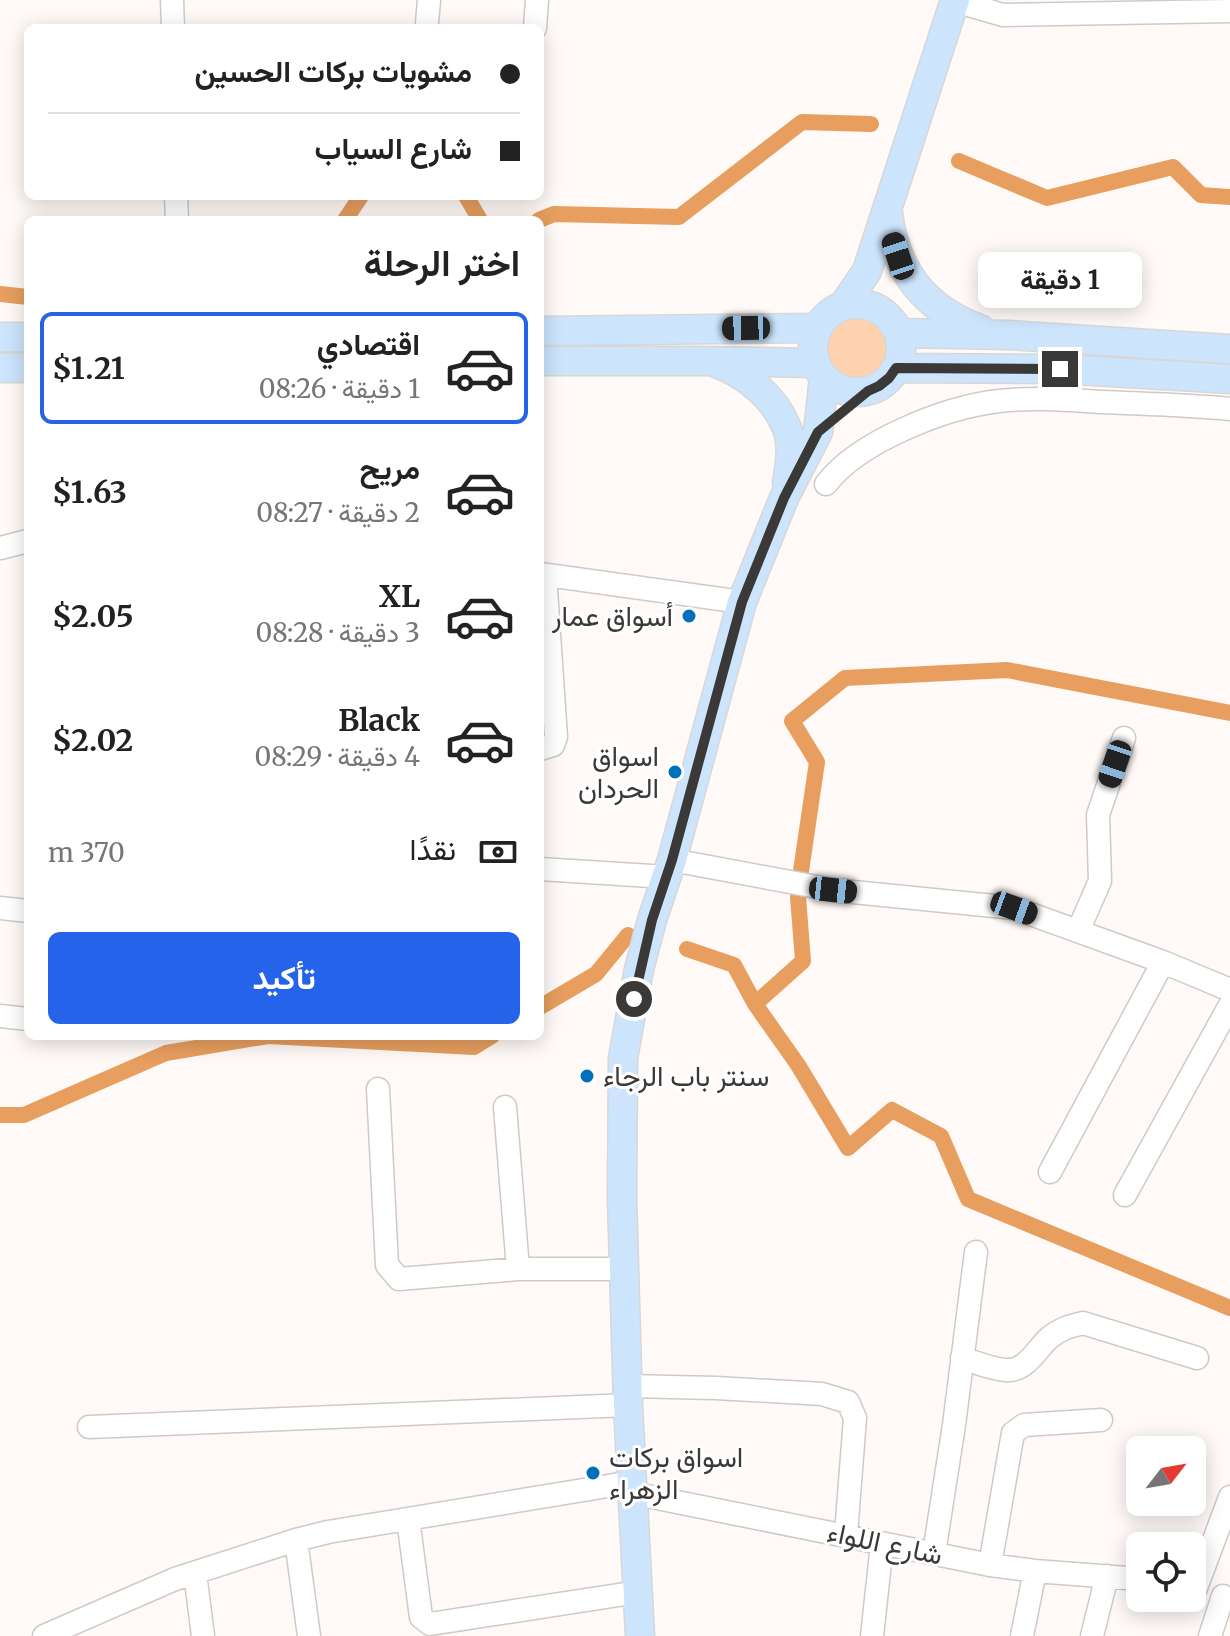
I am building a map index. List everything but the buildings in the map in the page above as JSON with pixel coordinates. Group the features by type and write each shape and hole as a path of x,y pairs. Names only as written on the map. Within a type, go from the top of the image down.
{"main road":[{"path":"843,306 867,271 955,0"},
{"path":"887,209 890,233 898,256 924,295 942,311 963,323 1009,335"},
{"path":"867,271 877,308"},
{"path":"640,1636 624,1269 623,1058 639,969 742,602 784,498 818,432 889,378 900,357 899,333 894,323 877,308 854,303 843,306 832,311 817,328 813,346 820,370 818,432"},
{"path":"544,331 817,328"},
{"path":"899,333 1009,335 1230,349"},
{"path":"0,337 24,337"},
{"path":"544,361 711,361 820,370 833,385 844,390 868,391"},
{"path":"711,361 726,366 755,385 787,427 791,458 784,498"},
{"path":"0,368 24,368"},
{"path":"896,368 1060,369 1230,379"}],"street":[{"path":"172,0 173,24"},
{"path":"427,23 429,0"},
{"path":"535,24 537,0"},
{"path":"955,0 1003,15 1230,11"},
{"path":"826,484 857,456 895,433 932,418 997,401 1031,399 1230,409"},
{"path":"0,548 24,542"},
{"path":"544,574 742,602"},
{"path":"544,597 556,737 553,745 544,748"},
{"path":"1078,931 1100,881 1098,815 1124,738"},
{"path":"544,869 669,869 833,890 1014,908 1230,990"},
{"path":"0,908 24,911"},
{"path":"1050,1172 1163,962"},
{"path":"1125,1195 1230,1005"},
{"path":"0,1016 24,1019"},
{"path":"378,1089 387,1265 399,1279 518,1269 624,1269"},
{"path":"505,1107 518,1269"},
{"path":"934,1553 976,1252"},
{"path":"962,1358 1007,1371 1028,1362 1064,1327 1083,1323 1197,1358"},
{"path":"89,1427 628,1396 716,1388 822,1394 848,1402 855,1418 846,1534"},
{"path":"990,1565 1013,1433 1024,1425 1101,1420"},
{"path":"44,1636 94,1626 175,1579 296,1540 408,1519 632,1488"},
{"name":"شارع اللواء","path":"632,1488 990,1565 1126,1578"},
{"path":"1206,1558 1230,1497"},
{"path":"408,1519 421,1617 430,1624 638,1592"},
{"path":"296,1540 309,1636"},
{"path":"872,1636 882,1544"},
{"path":"1022,1636 1035,1571"},
{"path":"195,1573 203,1636"},
{"path":"1092,1636 1107,1576"},
{"path":"1206,1592 1226,1598 1210,1636"}],"shaded area":[{"path":"865,313 887,328 893,348 891,362 883,373 872,381 851,383 833,373 825,362 823,341 833,323 844,315"}],"waterway":[{"path":"544,218 554,214 679,217 802,122 871,124"},
{"path":"959,161 1047,198 1173,167 1201,195 1230,197"},
{"path":"348,216 358,200"},
{"path":"468,200 478,216"},
{"path":"0,294 24,297"},
{"path":"801,871 817,762 792,721 845,678 1007,670 1230,713"},
{"path":"755,1004 803,961 798,897"},
{"path":"544,1005 596,974 628,935"},
{"path":"687,949 734,965 755,1004 798,1065 848,1148 892,1110 941,1136 968,1199 1230,1308"},
{"path":"0,1115 24,1115 166,1053 244,1040"},
{"path":"343,1040 474,1047 485,1040"}],"place":[{"name":"أسواق عمار","path":"689,616"},
{"name":"اسواق الحردان","path":"675,772"},
{"name":"سنتر باب الرجاء","path":"587,1076"},
{"name":"اسواق بركات الزهراء","path":"593,1473"}],"route":[{"path":"634,999 652,920 672,860 742,602 784,498 818,432 889,378 896,368 1060,369"}]}
